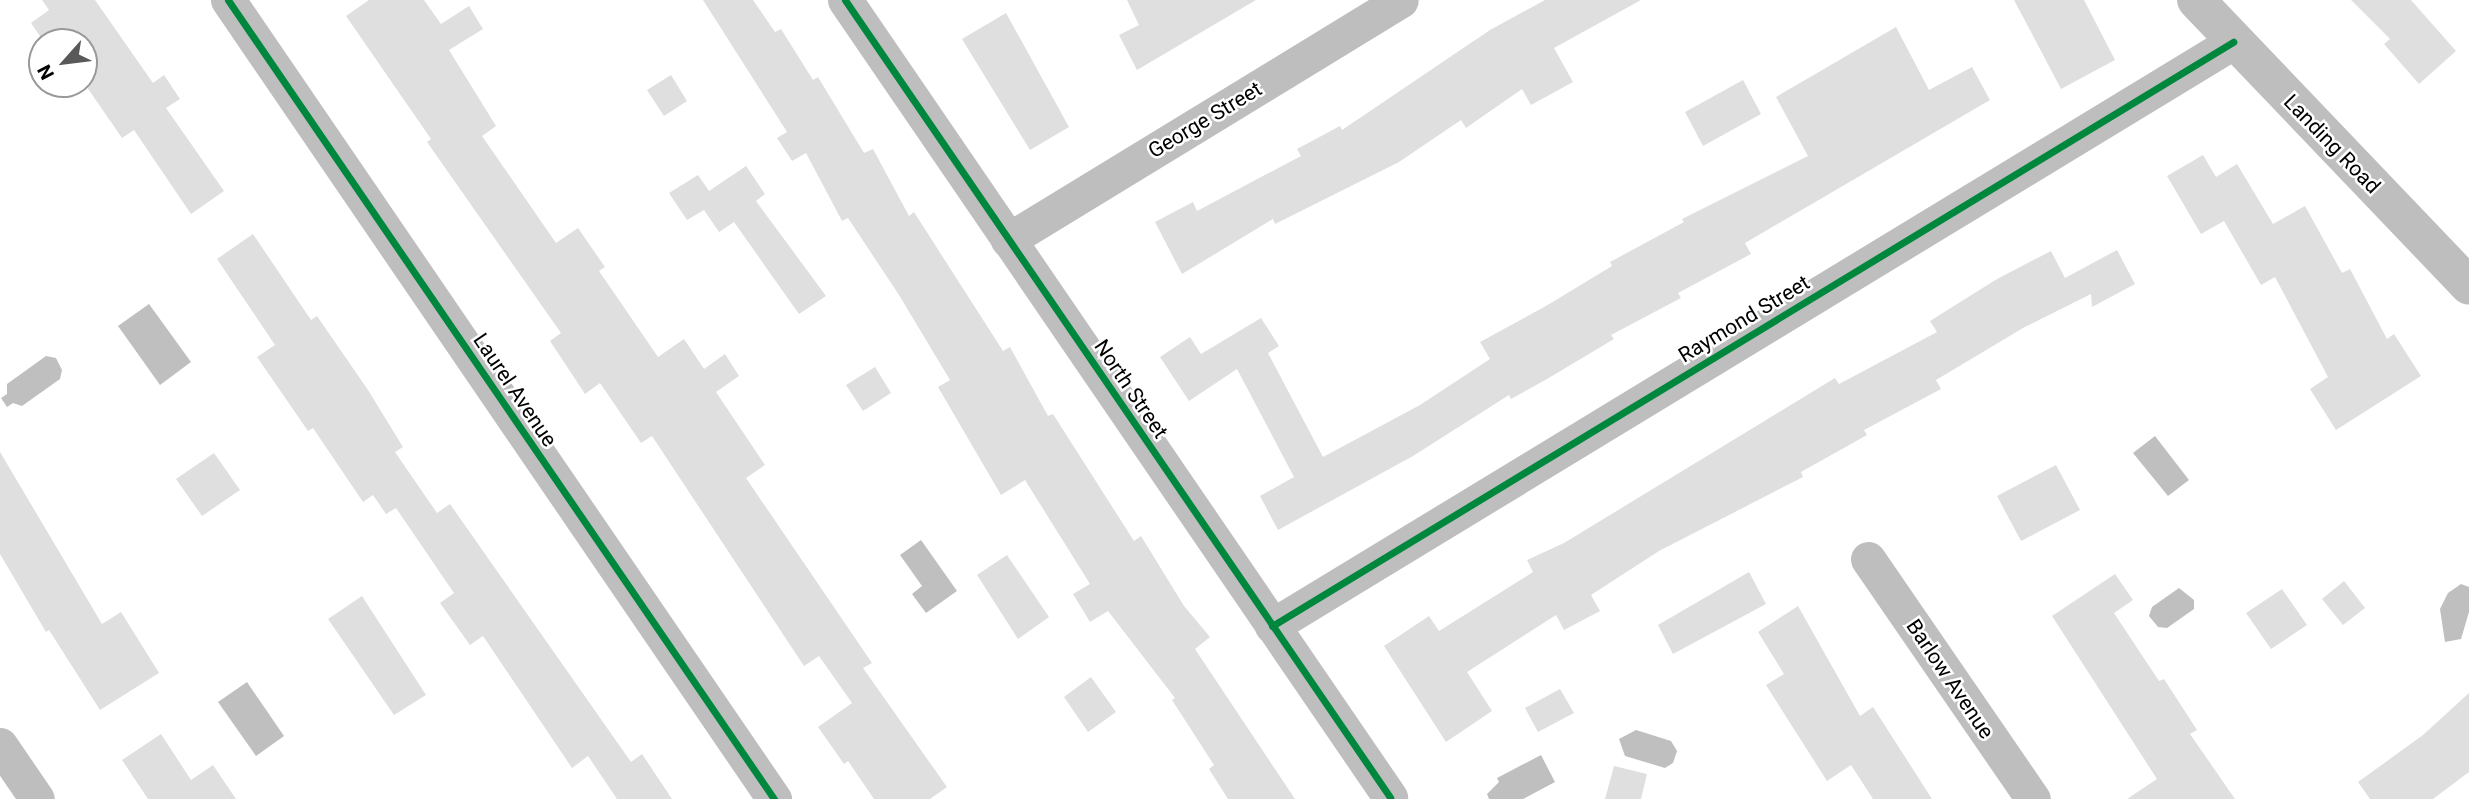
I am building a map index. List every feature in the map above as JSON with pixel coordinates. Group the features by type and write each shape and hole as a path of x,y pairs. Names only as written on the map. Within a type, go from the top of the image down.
{"street":[{"name":"Laurel Avenue","path":"228,0 774,799"},
{"name":"North Street","path":"845,0 1390,797"},
{"name":"George Street","path":"1008,240 1401,0"},
{"name":"Landing Road","path":"2196,0 2469,286"},
{"name":"Raymond Street","path":"1272,626 2234,42"},
{"name":"Barlow Avenue","path":"1868,559 2032,799"},
{"path":"0,745 37,799"}],"shaded area":[{"path":"149,304 191,362 160,385 118,326"},
{"path":"46,356 56,358 62,370 60,379 22,406 13,403 7,407 1,398 7,394 7,384"},
{"path":"2155,436 2189,480 2168,496 2133,453"},
{"path":"921,540 957,591 926,613 912,594 922,586 900,555"},
{"path":"2461,584 2469,587 2469,612 2461,639 2445,642 2440,609 2448,593"},
{"path":"2179,588 2194,600 2194,609 2167,628 2158,627 2149,616 2152,607"},
{"path":"247,682 284,736 256,756 218,702"},
{"path":"1636,730 1671,741 1677,751 1673,763 1665,768 1625,756 1619,739"},
{"path":"1541,755 1555,782 1523,799 1489,799 1487,794 1499,782 1497,778"}],"building":[{"path":"42,0 95,0 153,83 164,75 180,99 166,108 224,191 191,214 134,130 122,138 94,98 98,98 98,28 34,28 31,23 49,10"},
{"path":"369,0 424,0 441,24 469,6 483,29 449,50 496,126 482,136 556,243 578,228 605,267 599,271 658,357 684,339 704,369 725,354 739,376 716,392 765,465 746,478 872,663 863,668 947,787 930,799 874,799 848,761 844,764 818,727 852,703 819,656 804,666 652,436 641,443 600,383 585,394 550,341 561,333 427,142 431,139 346,16"},
{"path":"703,0 753,0 775,32 781,29 813,80 818,77 864,153 873,149 909,216 914,212 1003,351 1010,347 1048,416 1053,414 1134,541 1141,536 1184,606 1210,637 1195,649 1295,799 1228,799 1209,769 1214,765 1172,700 1175,698 1108,611 1090,622 1073,594 1090,584 1025,480 1001,495 938,387 950,380 899,295 848,218 842,221 806,153 792,161 777,138 787,132"},
{"path":"1127,0 1256,0 1137,70 1119,35 1139,25"},
{"path":"1545,0 1641,0 1554,48 1573,82 1531,105 1522,89 1466,128 1461,120 1399,162 1275,224 1273,219 1182,274 1155,222 1193,202 1197,211 1301,156 1297,149 1340,126 1342,130 1490,30"},
{"path":"2014,0 2084,0 2115,60 2061,89"},
{"path":"2351,0 2411,0 2456,51 2419,84 2384,44 2390,39"},
{"path":"1006,13 1069,127 1030,150 962,39"},
{"path":"1896,27 1929,90 1972,67 1990,100 1745,243 1751,254 1678,293 1681,298 1611,335 1614,339 1511,399 1509,395 1413,456 1278,530 1260,496 1294,477 1237,369 1189,401 1160,357 1190,337 1201,354 1261,318 1279,346 1268,353 1323,457 1420,405 1490,359 1480,342 1612,266 1610,262 1684,222 1682,219 1808,156 1776,97"},
{"path":"671,75 687,101 664,116 647,90"},
{"path":"1743,80 1761,114 1703,146 1685,112"},
{"path":"2203,155 2216,177 2237,164 2273,224 2305,206 2342,273 2350,269 2387,339 2394,334 2421,376 2336,430 2310,389 2328,377 2275,277 2261,285 2224,221 2201,234 2167,176"},
{"path":"746,166 765,194 756,201 826,296 799,314 734,222 719,232 704,210 687,220 669,193 698,175 709,191"},
{"path":"253,234 311,320 317,316 368,390 403,447 395,452 437,513 450,504 631,762 642,754 672,799 617,799 588,756 572,768 483,636 470,645 440,603 454,593 396,508 386,514 373,495 363,502 313,428 308,431 257,357 275,345 217,259"},
{"path":"2117,250 2135,284 2092,307 2091,294 2023,328 1936,380 1941,389 1864,430 1867,435 1801,472 1803,477 1659,551 1591,595 1600,611 1564,630 1556,615 1467,672 1492,711 1446,742 1384,646 1429,616 1439,631 1533,572 1527,560 1564,543 1835,378 1839,384 1937,332 1930,321 1997,279 2051,251 2065,278"},
{"path":"875,367 891,393 863,411 846,385"},
{"path":"0,452 102,624 121,612 159,673 100,710 49,630 46,632 0,554"},
{"path":"214,453 240,490 202,516 176,479"},
{"path":"2056,465 2080,510 2021,541 1997,496"},
{"path":"1007,555 1049,617 1018,639 977,575"},
{"path":"1749,572 1766,604 1673,654 1658,625"},
{"path":"2115,574 2133,600 2114,613 2159,681 2164,679 2197,730 2190,734 2235,799 2127,799 2157,779 2052,616"},
{"path":"2344,581 2365,608 2343,625 2322,599"},
{"path":"2282,589 2307,625 2271,649 2246,613"},
{"path":"362,596 426,695 394,715 328,619"},
{"path":"1798,606 1860,716 1873,707 1932,799 1873,799 1851,765 1827,781 1766,685 1784,674 1758,632"},
{"path":"1091,677 1116,712 1088,732 1064,697"},
{"path":"1560,689 1574,713 1538,732 1525,708"},
{"path":"2469,693 2469,772 2433,799 2370,799 2358,782 2423,735"},
{"path":"161,734 191,780 213,765 236,799 148,799 122,760"},
{"path":"1614,766 1647,774 1641,799 1605,799"}],"cycle path":[{"path":"228,0 774,799"},
{"path":"845,0 1390,797"},
{"path":"1272,626 2233,42"}]}
